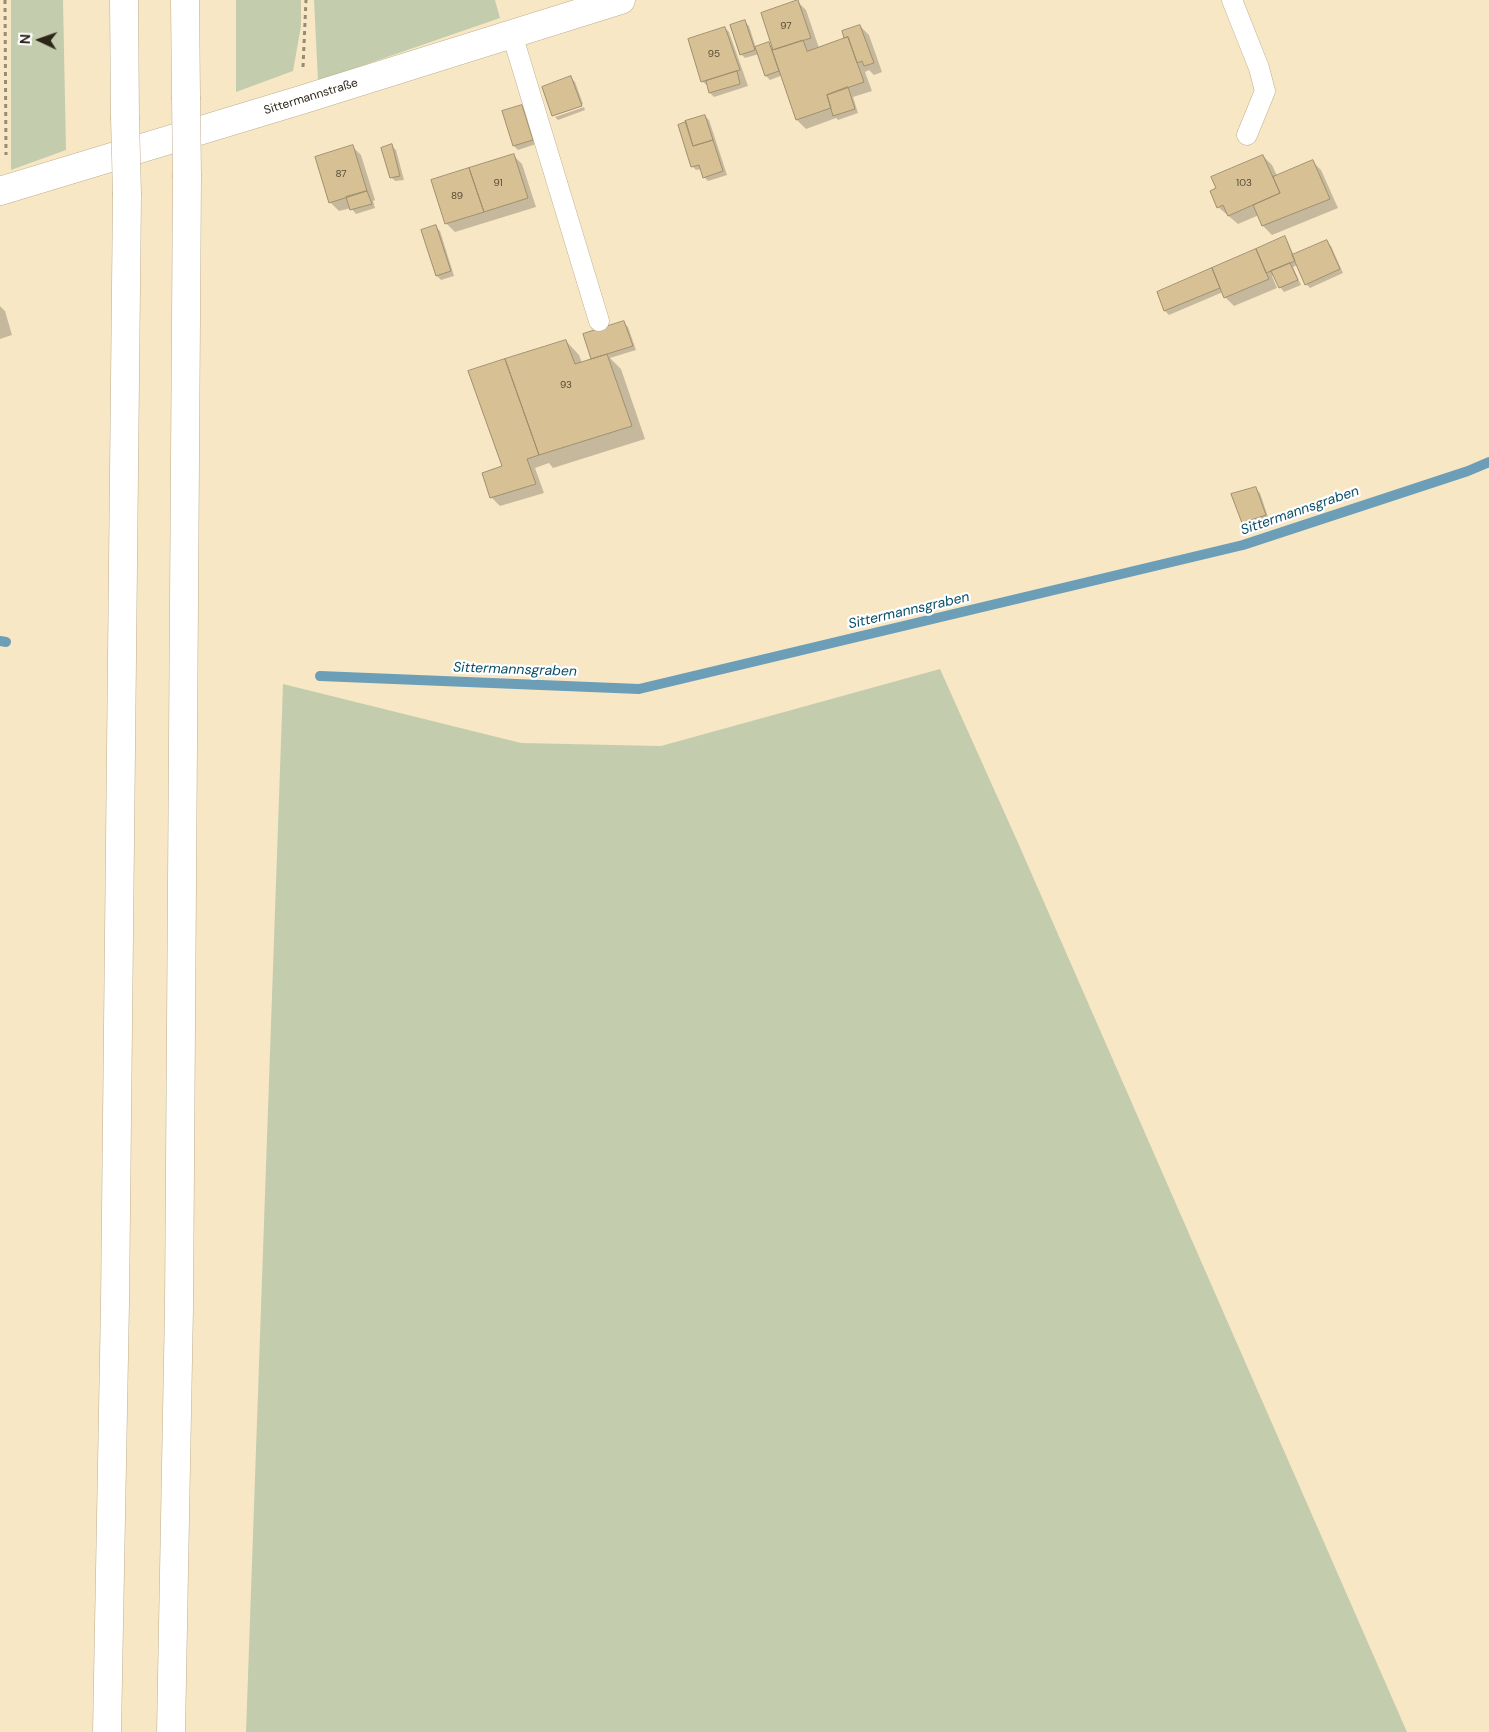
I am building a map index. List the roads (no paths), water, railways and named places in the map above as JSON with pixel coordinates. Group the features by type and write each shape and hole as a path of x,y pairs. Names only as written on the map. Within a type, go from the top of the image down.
{"main road":[{"path":"107,1732 116,1303 127,195 124,0"},
{"path":"171,1732 179,1288 187,177 184,0"},
{"name":"Sittermannstraße","path":"3,190 301,100 620,0"}],"lane":[{"path":"1232,0 1259,68 1265,91 1247,135"},
{"path":"512,34 599,321"}],"waterway":[{"name":"Sittermannsgraben","path":"320,676 639,689 1243,545 1468,471 1489,462"},
{"name":"Sittermannsgraben","path":"0,641 6,642"}]}
